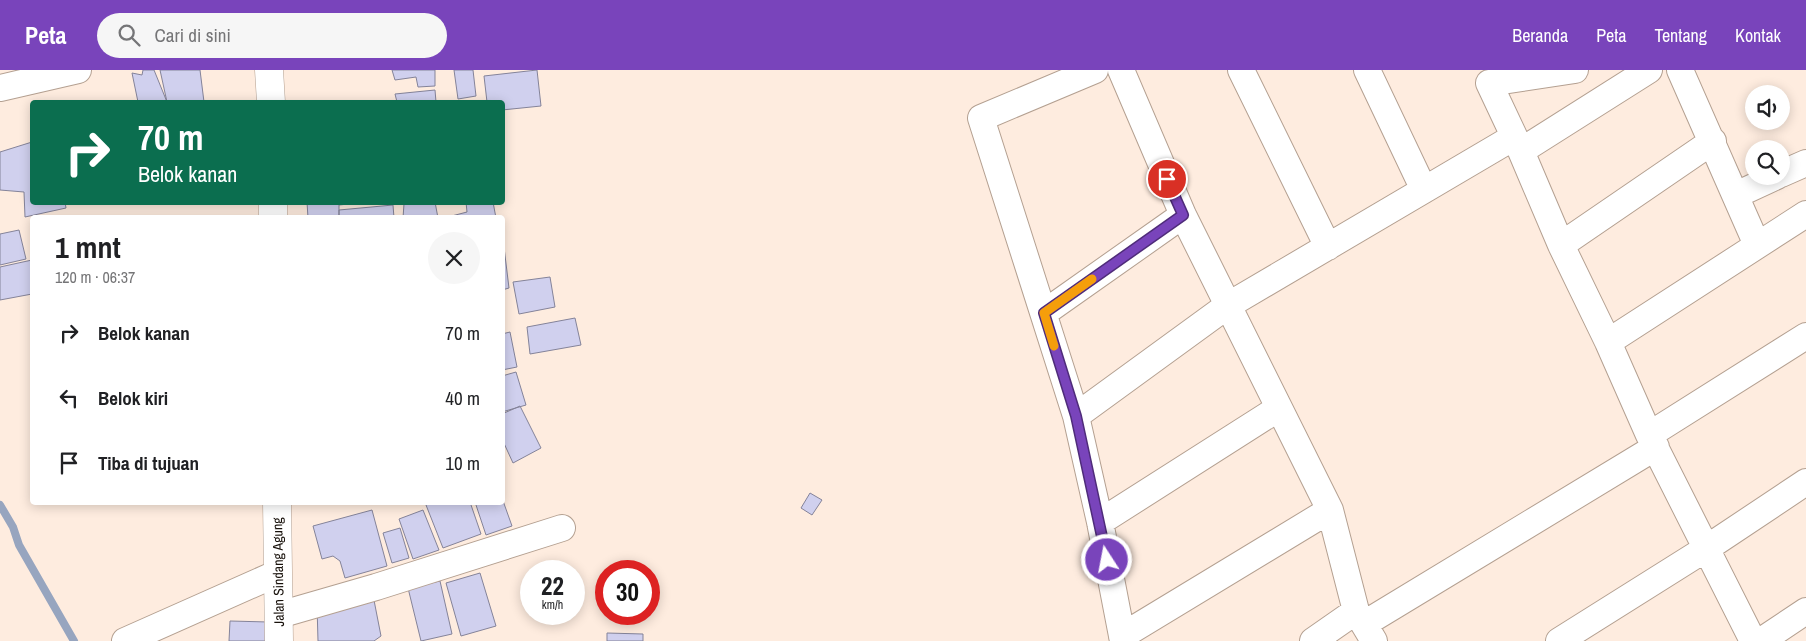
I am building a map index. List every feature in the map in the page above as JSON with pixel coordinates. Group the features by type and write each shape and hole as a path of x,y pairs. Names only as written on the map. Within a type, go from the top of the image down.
{"main road":[{"path":"269,70 270,100"},
{"name":"Jalan Sindang Agung","path":"277,505 279,628"}],"street":[{"path":"0,88 78,70"},
{"path":"1095,70 981,118 1076,416 1100,522 1122,638 1330,510"},
{"path":"1121,70 1183,215 1330,510 1365,625"},
{"path":"1241,70 1328,247"},
{"path":"1367,70 1424,190"},
{"path":"1575,70 1489,83 1518,144 1561,245 1653,441 1753,641"},
{"path":"1076,416 1228,306 1424,190 1518,144 1649,70"},
{"path":"1680,70 1757,245"},
{"path":"1561,245 1712,141"},
{"path":"1790,170 1806,163"},
{"path":"1736,195 1758,185"},
{"path":"1608,342 1806,214"},
{"path":"1044,313 1183,215"},
{"path":"1313,641 1365,625 1653,441 1806,336"},
{"path":"1100,522 1279,408"},
{"path":"1559,641 1707,548 1806,482"},
{"path":"279,628 376,587 562,528"},
{"path":"125,641 278,573"},
{"path":"1761,641 1806,611"}],"building":[{"path":"143,70 154,70 166,100 138,100 132,73 142,75"},
{"path":"160,70 200,70 204,100 167,100"},
{"path":"392,70 435,70 435,86 418,87 416,77 395,80"},
{"path":"454,70 473,70 476,96 458,99"},
{"path":"537,70 541,106 505,110 505,100 487,100 484,76"},
{"path":"435,90 436,100 396,100 395,94"},
{"path":"30,143 30,205 66,205 66,208 25,217 24,192 0,190 0,152"},
{"path":"307,205 339,205 339,215 308,215"},
{"path":"393,205 394,215 339,215 339,210"},
{"path":"404,205 436,205 437,215 403,215"},
{"path":"466,205 494,205 495,215 456,215 467,212"},
{"path":"19,230 26,259 0,265 0,234"},
{"path":"505,255 509,288 505,289"},
{"path":"30,260 30,294 0,300 0,267"},
{"path":"550,277 555,307 519,314 513,282"},
{"path":"575,318 581,345 530,354 527,327"},
{"path":"510,332 517,367 505,369 505,333"},
{"path":"516,372 526,405 505,411 505,375"},
{"path":"520,406 541,448 513,463 505,446 505,413"},
{"path":"810,493 822,500 812,515 801,508"},
{"path":"426,505 471,505 481,534 443,548"},
{"path":"476,505 504,505 512,526 486,535"},
{"path":"372,510 387,566 345,578 340,561 333,556 322,559 313,526"},
{"path":"423,510 439,550 413,559 399,519"},
{"path":"400,528 409,558 392,563 383,533"},
{"path":"480,573 496,626 461,636 446,583"},
{"path":"440,581 452,634 421,641 408,588"},
{"path":"372,590 381,636 374,641 318,641 317,605"},
{"path":"230,621 268,622 268,641 229,641"},
{"path":"607,633 643,634 643,641 607,641"}],"waterway":[{"path":"0,505 13,527 19,545 74,641"}],"slow traffic":[{"path":"1054,346 1044,313 1092,279"}],"route":[{"path":"1107,560 1076,416 1044,313 1183,215 1167,179"}]}
